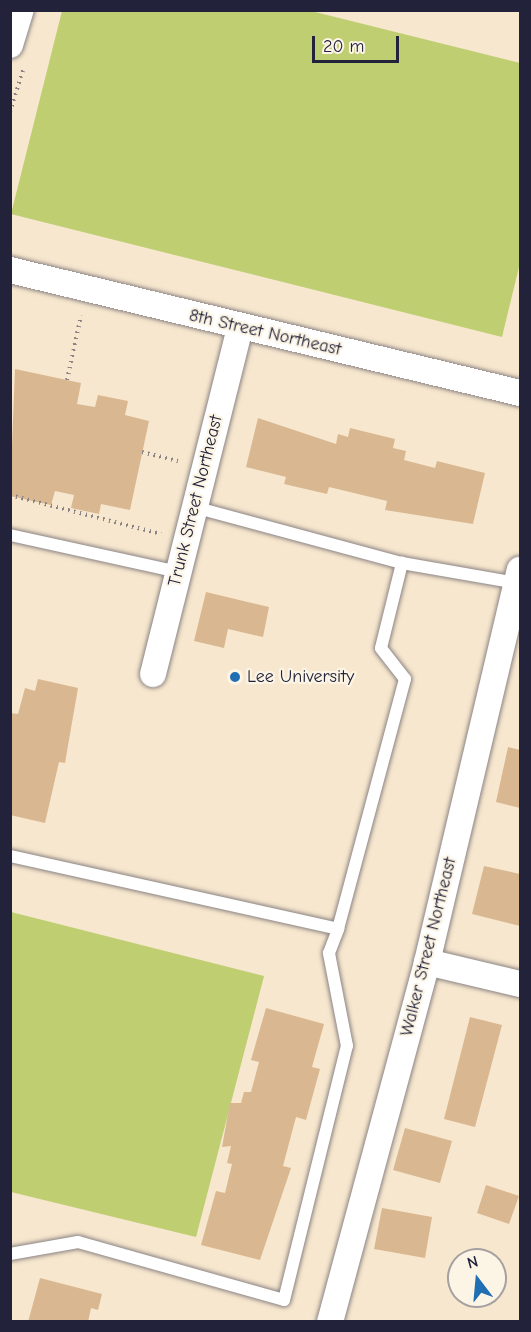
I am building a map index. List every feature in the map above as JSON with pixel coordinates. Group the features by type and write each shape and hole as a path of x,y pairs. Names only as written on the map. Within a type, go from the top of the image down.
{"street":[{"path":"10,45 21,10"},
{"name":"8th Street Northeast","path":"10,270 240,328 520,393"},
{"name":"Trunk Street Northeast","path":"153,674 240,328"},
{"name":"Walker Street Northeast","path":"330,1322 427,962 519,577"},
{"path":"427,962 520,984"}],"lane":[{"path":"194,507 402,563 519,577"},
{"path":"10,535 178,572"},
{"path":"10,1254 78,1242 284,1300 347,1046 329,953 338,929 405,679 381,648 402,563"},
{"path":"10,856 338,929"}],"path":[{"path":"71,309 93,314"},
{"path":"66,381 81,312"},
{"path":"142,452 185,463"},
{"path":"10,495 165,535 168,525"}],"green space":[{"path":"62,11 311,11 520,63 520,263 502,337 11,214"},
{"path":"11,912 264,976 196,1237 11,1192"}],"building":[{"path":"15,369 81,383 77,404 95,407 98,395 128,401 125,415 149,421 130,510 101,504 99,514 71,508 74,495 55,491 51,505 10,496"},
{"path":"258,418 336,444 338,434 348,437 350,428 395,439 393,448 406,451 404,460 435,468 437,461 485,473 473,524 385,510 387,501 329,487 327,494 284,484 286,477 246,467"},
{"path":"206,592 269,607 263,637 228,629 224,648 194,641"},
{"path":"38,679 78,688 65,763 59,762 45,823 10,815 10,713 18,714 25,688 35,691"},
{"path":"508,747 520,750 520,808 496,802"},
{"path":"484,866 520,874 520,926 472,914"},
{"path":"266,1008 324,1024 312,1067 320,1069 306,1120 296,1117 283,1166 291,1168 260,1260 201,1245 216,1191 225,1193 232,1164 227,1163 231,1146 222,1147 230,1103 241,1103 244,1092 251,1092 259,1062 251,1060"},
{"path":"470,1017 502,1025 475,1127 444,1119"},
{"path":"405,1128 452,1141 440,1183 393,1170"},
{"path":"486,1185 519,1196 509,1224 477,1213"},
{"path":"382,1208 432,1217 425,1258 374,1249"},
{"path":"40,1278 102,1294 98,1310 91,1308 88,1322 28,1322"}],"place":[{"name":"Lee University","path":"235,677"}]}
